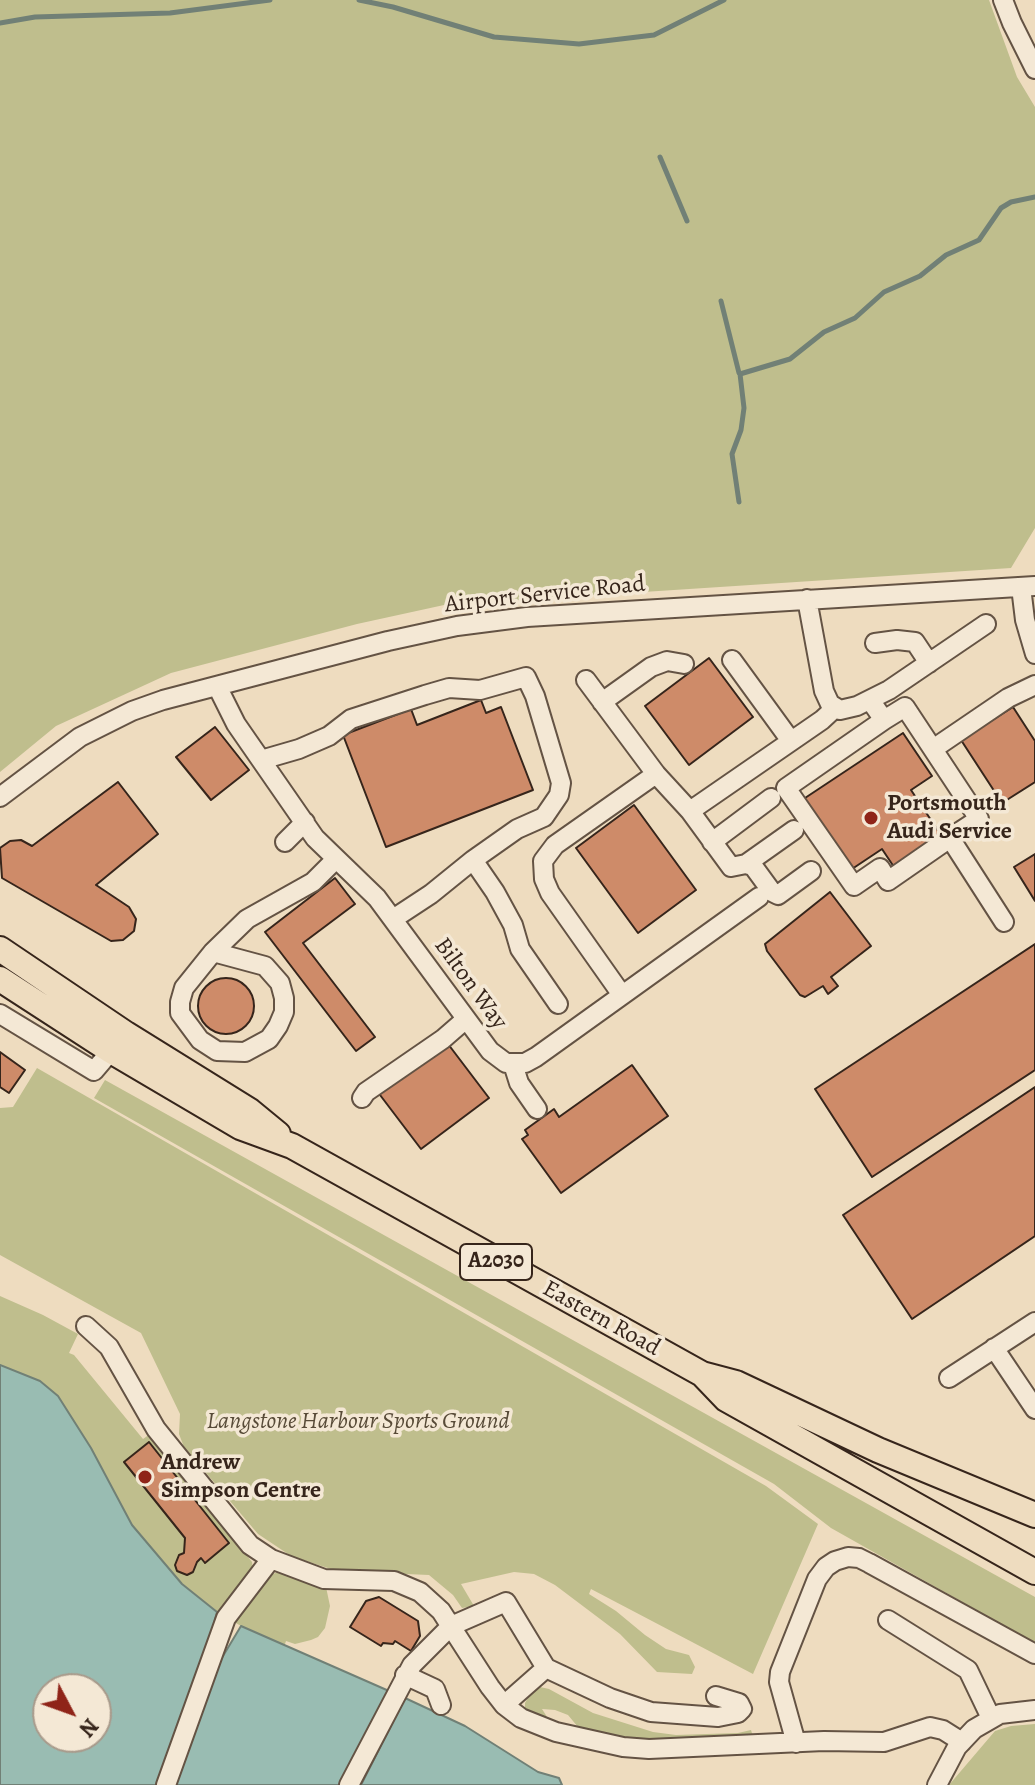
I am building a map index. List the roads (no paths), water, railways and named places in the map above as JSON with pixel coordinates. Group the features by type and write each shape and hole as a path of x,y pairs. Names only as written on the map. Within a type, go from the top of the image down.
{"main road":[{"name":"Eastern Road","path":"0,949 101,1018 250,1111 292,1146"},
{"name":"Eastern Road","path":"0,979 111,1051 240,1127 292,1146 702,1374 736,1383 878,1450 1035,1515"},
{"name":"Eastern Road","path":"702,1374 726,1399 1035,1572"}],"street":[{"path":"1003,0 1035,69"},
{"path":"1028,586 1025,620 1035,654"},
{"name":"Airport Service Road","path":"0,797 54,754 101,725 163,700 457,626 527,617 1028,586"},
{"path":"807,599 824,691 835,708 840,710 870,700 986,624"},
{"path":"875,643 897,640 915,642 929,663"},
{"path":"732,660 791,741"},
{"path":"602,702 651,667 667,661 684,664"},
{"path":"261,760 329,736 351,719 425,695 449,688 480,690 526,677 535,696 561,783 559,795 544,817 517,829 393,919"},
{"path":"586,680 731,867 746,864 794,830"},
{"path":"933,749 1008,698 1035,685"},
{"name":"Bilton Way","path":"217,686 227,710 305,822 335,860 365,886 393,919 498,1059 513,1064"},
{"path":"870,700 884,720"},
{"path":"905,707 979,819 888,881 880,868 854,886 786,788 884,720 905,707"},
{"path":"690,811 835,708"},
{"path":"622,995 550,893 544,879 543,861 555,845 656,774"},
{"path":"712,842 771,798"},
{"path":"285,842 305,822"},
{"path":"950,838 1004,922"},
{"path":"213,952 265,966 280,983 284,1012 278,1026 269,1039 245,1052 217,1051 200,1040 180,1013 184,988 213,952 247,919 313,882 335,860"},
{"path":"473,860 513,925 520,949 558,1004"},
{"path":"746,864 753,866 772,892 778,895 811,871"},
{"path":"537,1109 519,1083 513,1064 525,1063 536,1057 759,897"},
{"path":"0,1014 94,1071 111,1051"},
{"path":"362,1098 466,1019"},
{"path":"86,1326 109,1347 156,1429 240,1536 271,1559 303,1573 324,1579 406,1584 431,1601 504,1705 542,1728 623,1747 672,1749 884,1742 930,1727 943,1730 962,1742"},
{"path":"949,1378 994,1348 1033,1328"},
{"path":"994,1348 1035,1409"},
{"path":"796,1743 779,1682 780,1672 817,1579 835,1561 859,1558 1035,1654"},
{"path":"166,1785 226,1618 271,1559"},
{"path":"349,1785 405,1675 422,1654 451,1626 506,1602 546,1668 610,1698 651,1712 718,1717 738,1713 742,1709 739,1703 716,1696"},
{"path":"888,1620 968,1670 991,1718"},
{"path":"504,1705 546,1668"},
{"path":"405,1675 435,1689 441,1705"},
{"path":"937,1785 962,1742 974,1729 1000,1714 1035,1710"}],"water":[{"path":"0,1365 40,1381 58,1396 91,1448 132,1525 182,1584 217,1612 203,1665 161,1785 0,1785"},
{"path":"241,1626 389,1691 339,1785 171,1785 214,1671"},
{"path":"405,1698 465,1726 538,1772 559,1778 562,1785 361,1785"}],"waterway":[{"path":"0,23 35,17 170,13 270,0"},
{"path":"359,0 494,37 579,44 654,35 724,0"},
{"path":"660,157 687,221"},
{"path":"739,502 732,454 741,430 744,408 740,374 790,359 824,332 855,318 884,292 920,276 946,255 979,240 1001,208 1011,202 1035,197"},
{"path":"721,301 739,373"}],"place":[{"name":"Portsmouth Audi Service","path":"871,818"},
{"name":"Andrew Simpson Centre","path":"145,1477"}],"park label":[{"name":"Langstone Harbour Sports Ground","path":"358,1422"}]}
